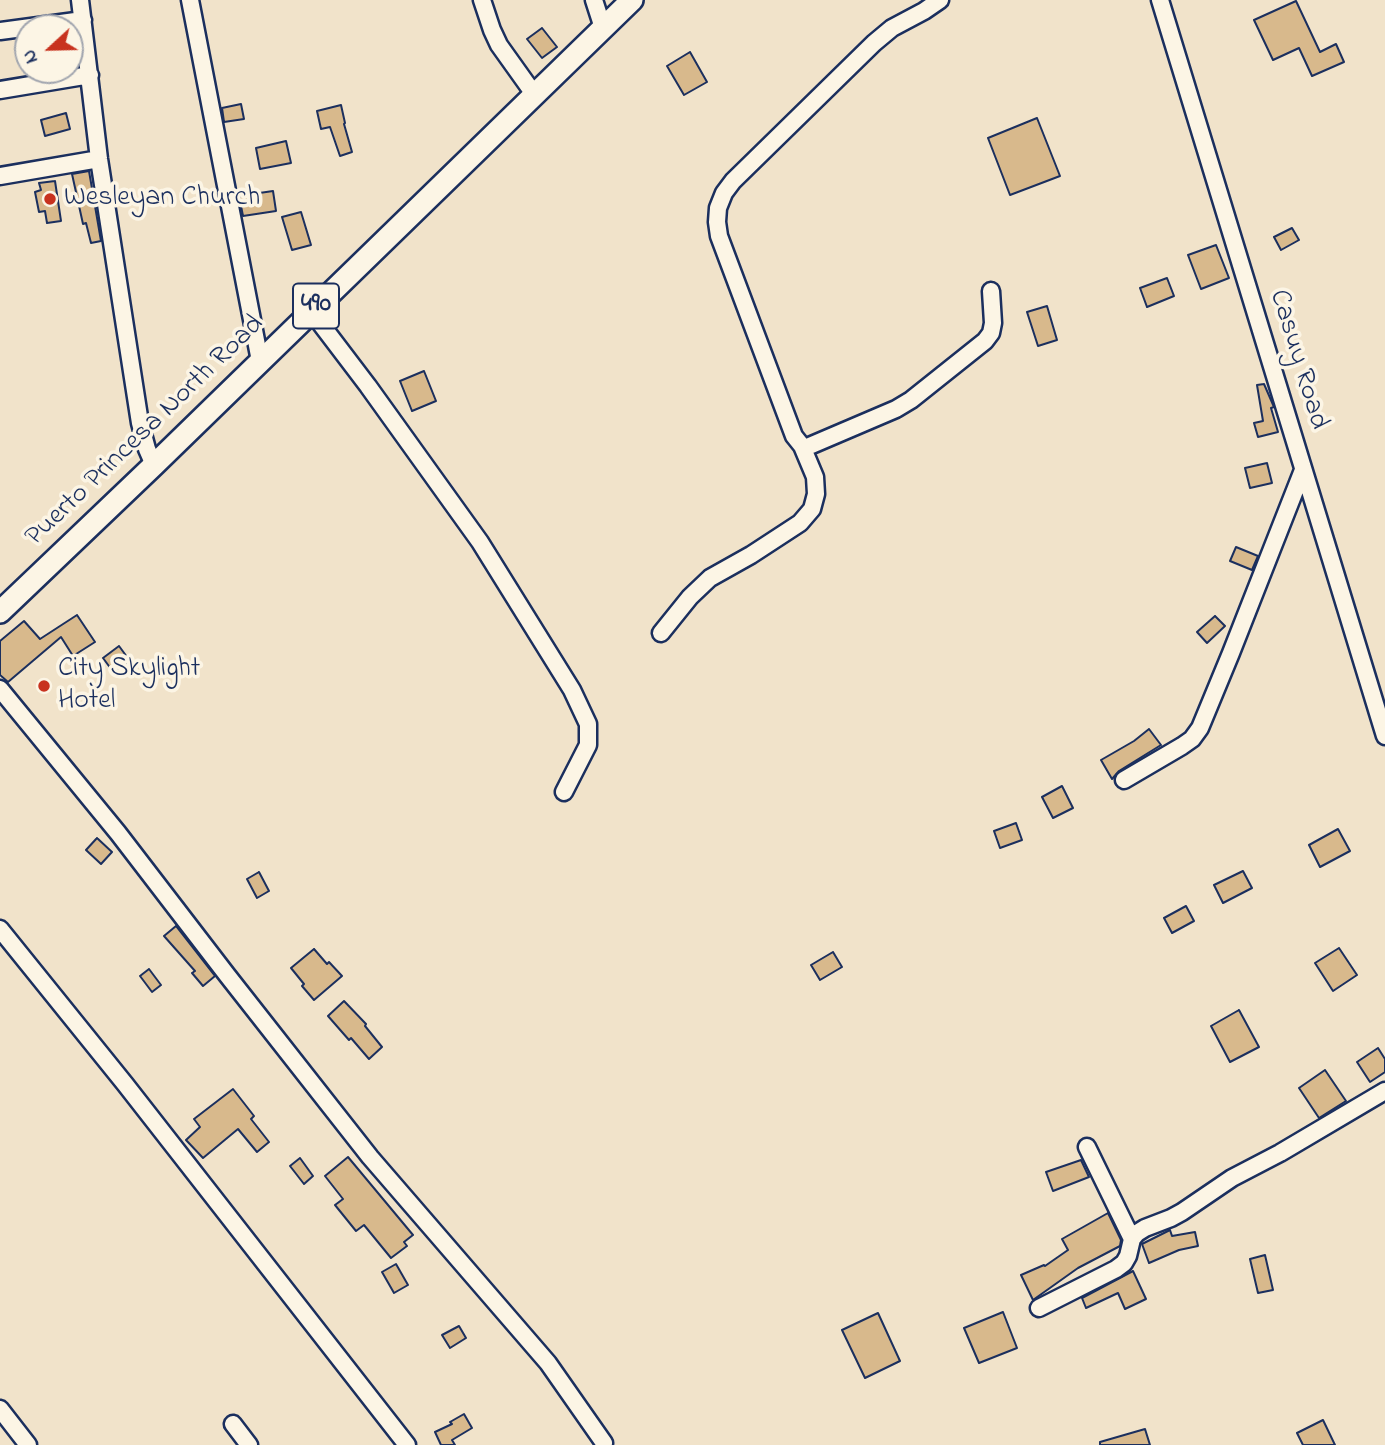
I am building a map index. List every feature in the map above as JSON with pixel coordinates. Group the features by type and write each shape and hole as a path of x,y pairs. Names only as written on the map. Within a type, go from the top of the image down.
{"main road":[{"name":"Puerto Princesa North Road","path":"0,612 632,0"}],"street":[{"path":"190,0 260,361"},
{"path":"482,0 499,45 534,94"},
{"path":"594,0 603,28"},
{"path":"661,633 690,597 710,578 800,523 812,509 816,494 815,477 802,446 794,436 719,236 717,222 724,193 733,181 874,43 892,28 940,0"},
{"name":"Casuy Road","path":"1160,0 1385,736"},
{"path":"84,28 99,159 140,424 154,465"},
{"path":"0,90 90,75"},
{"path":"0,176 99,159"},
{"path":"802,446 812,446 896,409 985,341 991,333 993,323 991,291"},
{"path":"311,311 480,542 572,690 587,724 588,745 564,792"},
{"path":"1124,780 1182,746 1192,739 1200,728 1303,470"},
{"path":"0,690 118,833 370,1157 548,1363 604,1443"},
{"path":"0,929 125,1084 407,1445"},
{"path":"1039,1308 1124,1263 1132,1239 1144,1228 1182,1212 1232,1178 1385,1091"},
{"path":"1087,1147 1132,1239"},
{"path":"0,1409 28,1445"},
{"path":"233,1424 249,1445"}],"building":[{"path":"1296,1 1320,52 1336,44 1344,62 1312,76 1299,48 1273,60 1254,20"},
{"path":"542,28 557,47 542,58 527,39"},
{"path":"690,52 707,82 684,95 667,66"},
{"path":"241,104 244,119 224,122 222,108"},
{"path":"341,105 352,152 340,156 330,127 321,129 317,111"},
{"path":"66,113 70,129 45,136 41,120"},
{"path":"1037,118 1060,176 1010,195 988,138"},
{"path":"286,141 291,163 260,169 256,148"},
{"path":"89,171 101,241 91,243 86,223 83,224 72,174"},
{"name":"Wesleyan Church","path":"55,181 61,221 47,223 45,211 39,212 35,192 41,190 39,183"},
{"path":"273,191 276,211 243,216 239,196"},
{"path":"301,212 311,245 292,250 282,217"},
{"path":"1292,228 1299,240 1281,250 1274,237"},
{"path":"1216,245 1229,278 1201,289 1188,255"},
{"path":"1167,278 1174,296 1147,307 1140,288"},
{"path":"1047,306 1057,340 1038,346 1027,312"},
{"path":"424,371 436,401 412,411 400,381"},
{"path":"1264,384 1274,407 1271,408 1278,432 1258,437 1254,423 1263,421 1257,385"},
{"path":"1267,463 1272,483 1250,488 1245,468"},
{"path":"1236,547 1258,556 1252,570 1230,561"},
{"path":"77,615 95,642 73,656 61,637 8,682 0,675 0,641 24,621 40,639"},
{"path":"1215,616 1225,626 1207,643 1197,632"},
{"path":"119,646 130,661 114,673 103,658"},
{"path":"1149,729 1161,745 1119,771 1112,779 1101,760"},
{"path":"1062,786 1073,808 1053,818 1042,797"},
{"path":"1016,823 1022,840 1000,848 994,831"},
{"path":"1338,829 1350,851 1320,867 1309,845"},
{"path":"97,838 112,852 101,864 86,850"},
{"path":"1243,871 1252,888 1223,903 1214,885"},
{"path":"259,872 269,891 257,898 247,879"},
{"path":"1186,906 1194,921 1172,933 1164,918"},
{"path":"176,926 215,976 203,986 192,973 195,971 164,936"},
{"path":"1339,948 1357,975 1333,991 1315,963"},
{"path":"314,949 342,976 314,1000 291,968"},
{"path":"833,952 842,967 820,980 811,965"},
{"path":"149,969 161,985 152,992 140,976"},
{"path":"344,1001 366,1024 382,1047 369,1059 328,1016"},
{"path":"1239,1010 1259,1047 1230,1062 1211,1026"},
{"path":"1378,1048 1385,1059 1385,1072 1370,1082 1357,1062"},
{"path":"1325,1070 1346,1101 1319,1118 1299,1088"},
{"path":"233,1089 254,1116 251,1119 269,1142 257,1152 238,1129 203,1158 186,1140 200,1127 194,1119"},
{"path":"348,1157 413,1235 404,1242 407,1246 391,1258 364,1225 356,1231 335,1205 343,1199 325,1176"},
{"path":"300,1158 313,1176 304,1184 290,1166"},
{"path":"1081,1160 1089,1177 1053,1191 1046,1172"},
{"path":"1108,1213 1121,1240 1120,1246 1078,1268 1033,1300 1021,1275 1045,1266 1068,1250 1062,1239"},
{"path":"1170,1230 1172,1236 1195,1232 1198,1246 1179,1250 1149,1263 1142,1244"},
{"path":"1265,1255 1273,1290 1258,1293 1250,1259"},
{"path":"396,1264 408,1285 394,1293 382,1272"},
{"path":"1133,1271 1146,1299 1125,1309 1118,1293 1086,1308 1082,1298"},
{"path":"1003,1312 1017,1348 979,1363 964,1328"},
{"path":"878,1313 900,1361 865,1378 842,1330"},
{"path":"459,1326 466,1338 450,1348 442,1335"},
{"path":"464,1414 472,1428 452,1440 455,1445 441,1445 435,1432 452,1424 450,1422"},
{"path":"1323,1420 1335,1445 1303,1445 1297,1433"},
{"path":"1145,1429 1150,1445 1100,1445 1100,1442"}],"place":[{"name":"Wesleyan Church","path":"50,199"},
{"name":"City Skylight Hotel","path":"44,686"}]}
